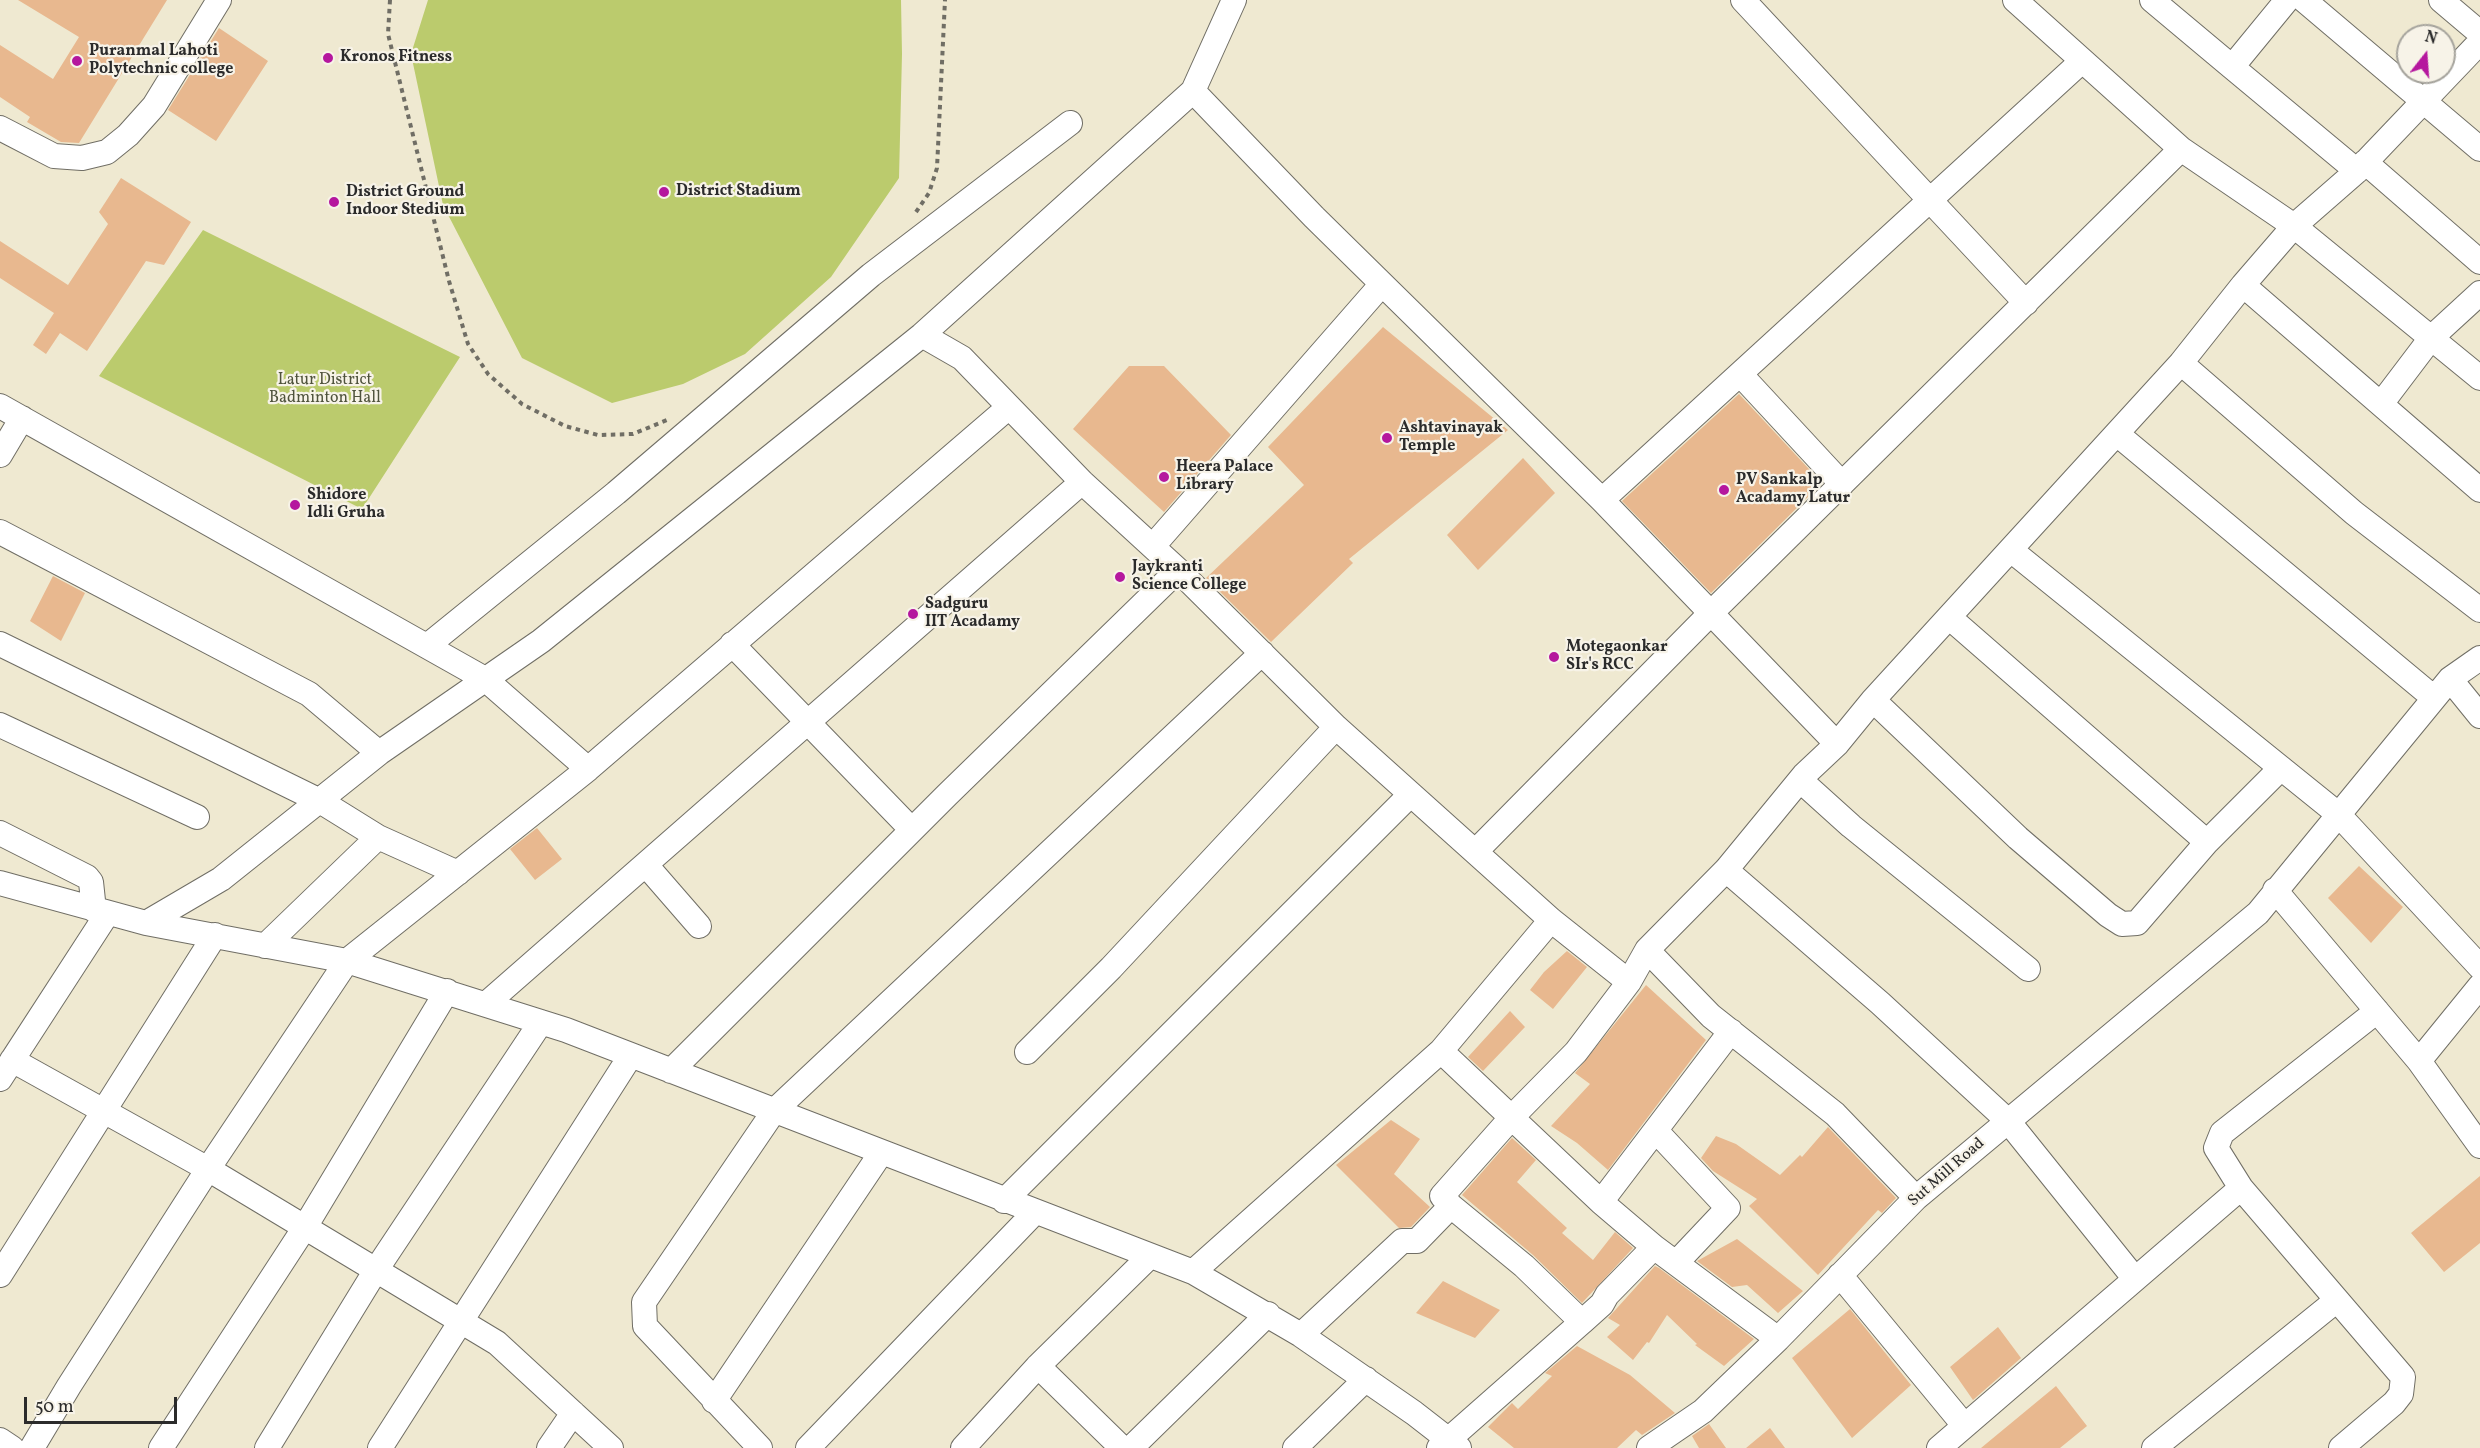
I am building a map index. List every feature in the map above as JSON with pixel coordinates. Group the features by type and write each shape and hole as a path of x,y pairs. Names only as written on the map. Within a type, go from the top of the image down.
{"street":[{"path":"0,128 54,156 82,158 107,152 128,135 154,106 219,0"},
{"path":"146,923 221,879 379,753 541,641 922,335 1193,91 1234,0"},
{"path":"1743,0 2026,303"},
{"path":"2015,0 2181,149 2294,226 2480,378"},
{"path":"2152,0 2232,67 2361,166 2480,262"},
{"path":"2232,67 2287,0"},
{"path":"2304,0 2424,104 2480,149"},
{"path":"2441,0 2480,33"},
{"path":"1582,1322 1524,1266 1442,1196 1512,1117 1576,1052 1629,982 1647,950 1726,870 1800,780 1837,744 1873,700 2012,551 2181,363 2243,285 2294,226 2361,166 2424,104 2480,42"},
{"path":"1602,500 2082,61"},
{"path":"1193,91 1382,284 1602,500 1837,744"},
{"path":"427,646 616,493 871,275 1070,123"},
{"path":"1476,851 1712,612 2181,149"},
{"path":"1153,546 1382,284"},
{"path":"2243,285 2480,490"},
{"path":"2381,404 2431,338 2480,293"},
{"path":"922,335 962,358 1082,482 1178,570 1336,727 1551,920 1629,982"},
{"path":"2181,363 2354,513 2480,610"},
{"path":"1740,374 1842,484"},
{"path":"0,406 485,679 588,770"},
{"path":"32,1448 208,1169 347,961 588,770 1009,407"},
{"path":"0,455 22,418"},
{"path":"2117,434 2434,698"},
{"path":"486,1004 1082,482"},
{"path":"0,532 309,694 379,753"},
{"path":"2012,551 2338,814 2480,966"},
{"path":"671,1071 912,830 1178,570"},
{"path":"1950,618 2207,842"},
{"path":"0,644 320,801 378,837 458,873"},
{"path":"732,644 912,830"},
{"path":"760,1448 645,1326 644,1302 774,1111 1262,653"},
{"name":"Sut Mill Road","path":"1649,1448 1702,1411 1778,1339 1916,1198 2258,913 2450,679 2480,658"},
{"path":"2450,679 2480,716"},
{"path":"1873,700 2018,838 2122,924 2137,923 2207,842 2281,768"},
{"path":"0,725 197,817"},
{"path":"1027,1052 1111,968 1336,727"},
{"path":"1800,780 1851,826 2028,969"},
{"path":"1004,1201 1410,795"},
{"path":"0,833 87,877 91,882 101,912 6,1069 104,1111 208,1169 497,1343 611,1448"},
{"path":"265,946 378,837"},
{"path":"646,865 699,926"},
{"path":"1726,870 1880,1003 2008,1121 2135,1279"},
{"path":"0,882 146,923 347,961 447,991 631,1055 1004,1201 1193,1272 1268,1314 1366,1379 1448,1445 1602,1304 1607,1295 1654,1247"},
{"path":"2275,890 2419,1061 2480,1146"},
{"path":"1193,1272 1441,1051 1551,920"},
{"path":"0,1275 215,935"},
{"path":"1647,950 1711,1016 1835,1114 1916,1198"},
{"path":"2419,1061 2480,986"},
{"path":"161,1448 305,1227 447,991"},
{"path":"2341,1448 2394,1403 2403,1387 2403,1377 2241,1188 2216,1148 2222,1133 2378,1011"},
{"path":"267,1448 376,1270 541,1022"},
{"path":"1601,1202 1657,1132 1731,1031"},
{"path":"1441,1051 1601,1202 1654,1247 1778,1339"},
{"path":"380,1448 631,1055"},
{"path":"1657,1132 1728,1208 1677,1262"},
{"path":"714,1401 881,1153"},
{"path":"1939,1448 1964,1424 2241,1188"},
{"path":"1301,1335 1402,1241 1417,1241 1451,1206"},
{"path":"808,1448 1035,1212"},
{"path":"963,1448 1038,1366 1150,1256"},
{"path":"1840,1275 1964,1424"},
{"path":"2154,1448 2337,1300"},
{"path":"1131,1448 1268,1314"},
{"path":"1038,1366 1122,1448"},
{"path":"1295,1448 1366,1379"},
{"path":"549,1448 573,1413"},
{"path":"0,1440 12,1448"}],"path":[{"path":"390,0 388,34 449,281 468,344 488,374 522,404 565,426 598,435 633,434 676,414"},
{"path":"912,218 929,193 938,168 945,0"}],"green space":[{"name":"District Stadium","path":"428,0 901,0 899,178 831,277 745,354 683,384 612,403 522,358 443,205 411,54"},
{"name":"Latur District Badminton Hall","path":"203,230 460,357 362,509 99,376"}],"building":[{"path":"18,0 167,0 79,143 61,142 27,122 30,117 0,97 0,45 53,79 79,37"},
{"path":"219,28 268,61 216,141 168,110"},
{"path":"121,178 191,222 164,265 146,261 87,351 60,333 46,354 33,345 54,313 0,278 0,241 68,285 108,224 99,212"},
{"name":"Ashtavinayak Temple","path":"1383,327 1508,430 1349,559 1353,563 1271,642 1206,578 1304,485 1268,447"},
{"name":"Heera Palace Library","path":"1129,366 1164,366 1231,435 1164,512 1073,429"},
{"name":"PV Sankalp Acadamy Latur","path":"1739,394 1822,483 1711,593 1622,501"},
{"path":"1523,458 1555,493 1478,570 1447,535"},
{"path":"53,576 85,593 61,641 30,621"},
{"path":"537,828 562,859 535,880 510,849"},
{"path":"2359,866 2403,907 2371,943 2328,898"},
{"path":"1567,951 1587,967 1553,1009 1530,990 1544,972"},
{"path":"1646,985 1706,1040 1608,1170 1577,1143 1551,1126 1590,1084 1575,1073"},
{"path":"1510,1011 1525,1027 1483,1071 1468,1057"},
{"path":"1391,1120 1420,1139 1394,1174 1430,1207 1411,1227 1399,1228 1336,1165"},
{"path":"1828,1127 1896,1198 1882,1213 1878,1210 1818,1275 1749,1206 1757,1199 1713,1171 1701,1158 1716,1136 1736,1144 1780,1175 1800,1155 1802,1157"},
{"path":"1512,1138 1536,1160 1517,1182 1567,1228 1562,1233 1593,1260 1615,1232 1633,1248 1582,1303 1533,1255 1462,1195"},
{"path":"2480,1176 2480,1243 2444,1272 2411,1233"},
{"path":"1737,1239 1803,1291 1778,1313 1747,1285 1732,1287 1697,1261"},
{"path":"1655,1266 1754,1339 1724,1366 1695,1345 1697,1344 1667,1315 1649,1343 1647,1342 1633,1360 1607,1337 1620,1325 1608,1318"},
{"path":"1443,1281 1500,1310 1475,1338 1416,1313"},
{"path":"1850,1309 1911,1385 1852,1438 1792,1358"},
{"path":"1998,1327 2021,1358 1973,1400 1950,1367"},
{"path":"1577,1346 1630,1375 1675,1413 1642,1435 1636,1430 1617,1448 1514,1448 1488,1427 1512,1403 1518,1409 1552,1376 1545,1373"},
{"path":"2056,1386 2087,1426 2060,1448 1981,1448"},
{"path":"1709,1424 1726,1448 1699,1448 1692,1436"},
{"path":"1770,1428 1785,1448 1746,1448"}],"place":[{"name":"Kronos Fitness","path":"328,58"},
{"name":"Puranmal Lahoti Polytechnic college","path":"77,61"},
{"name":"District Stadium","path":"664,192"},
{"name":"District Ground Indoor Stedium","path":"334,202"},
{"name":"Ashtavinayak Temple","path":"1387,438"},
{"name":"Heera Palace Library","path":"1164,477"},
{"name":"PV Sankalp Acadamy Latur","path":"1724,490"},
{"name":"Shidore Idli Gruha","path":"295,505"},
{"name":"Jaykranti Science College","path":"1120,577"},
{"name":"Sadguru IIT Acadamy","path":"913,614"},
{"name":"Motegaonkar SIr's RCC","path":"1554,657"}]}
